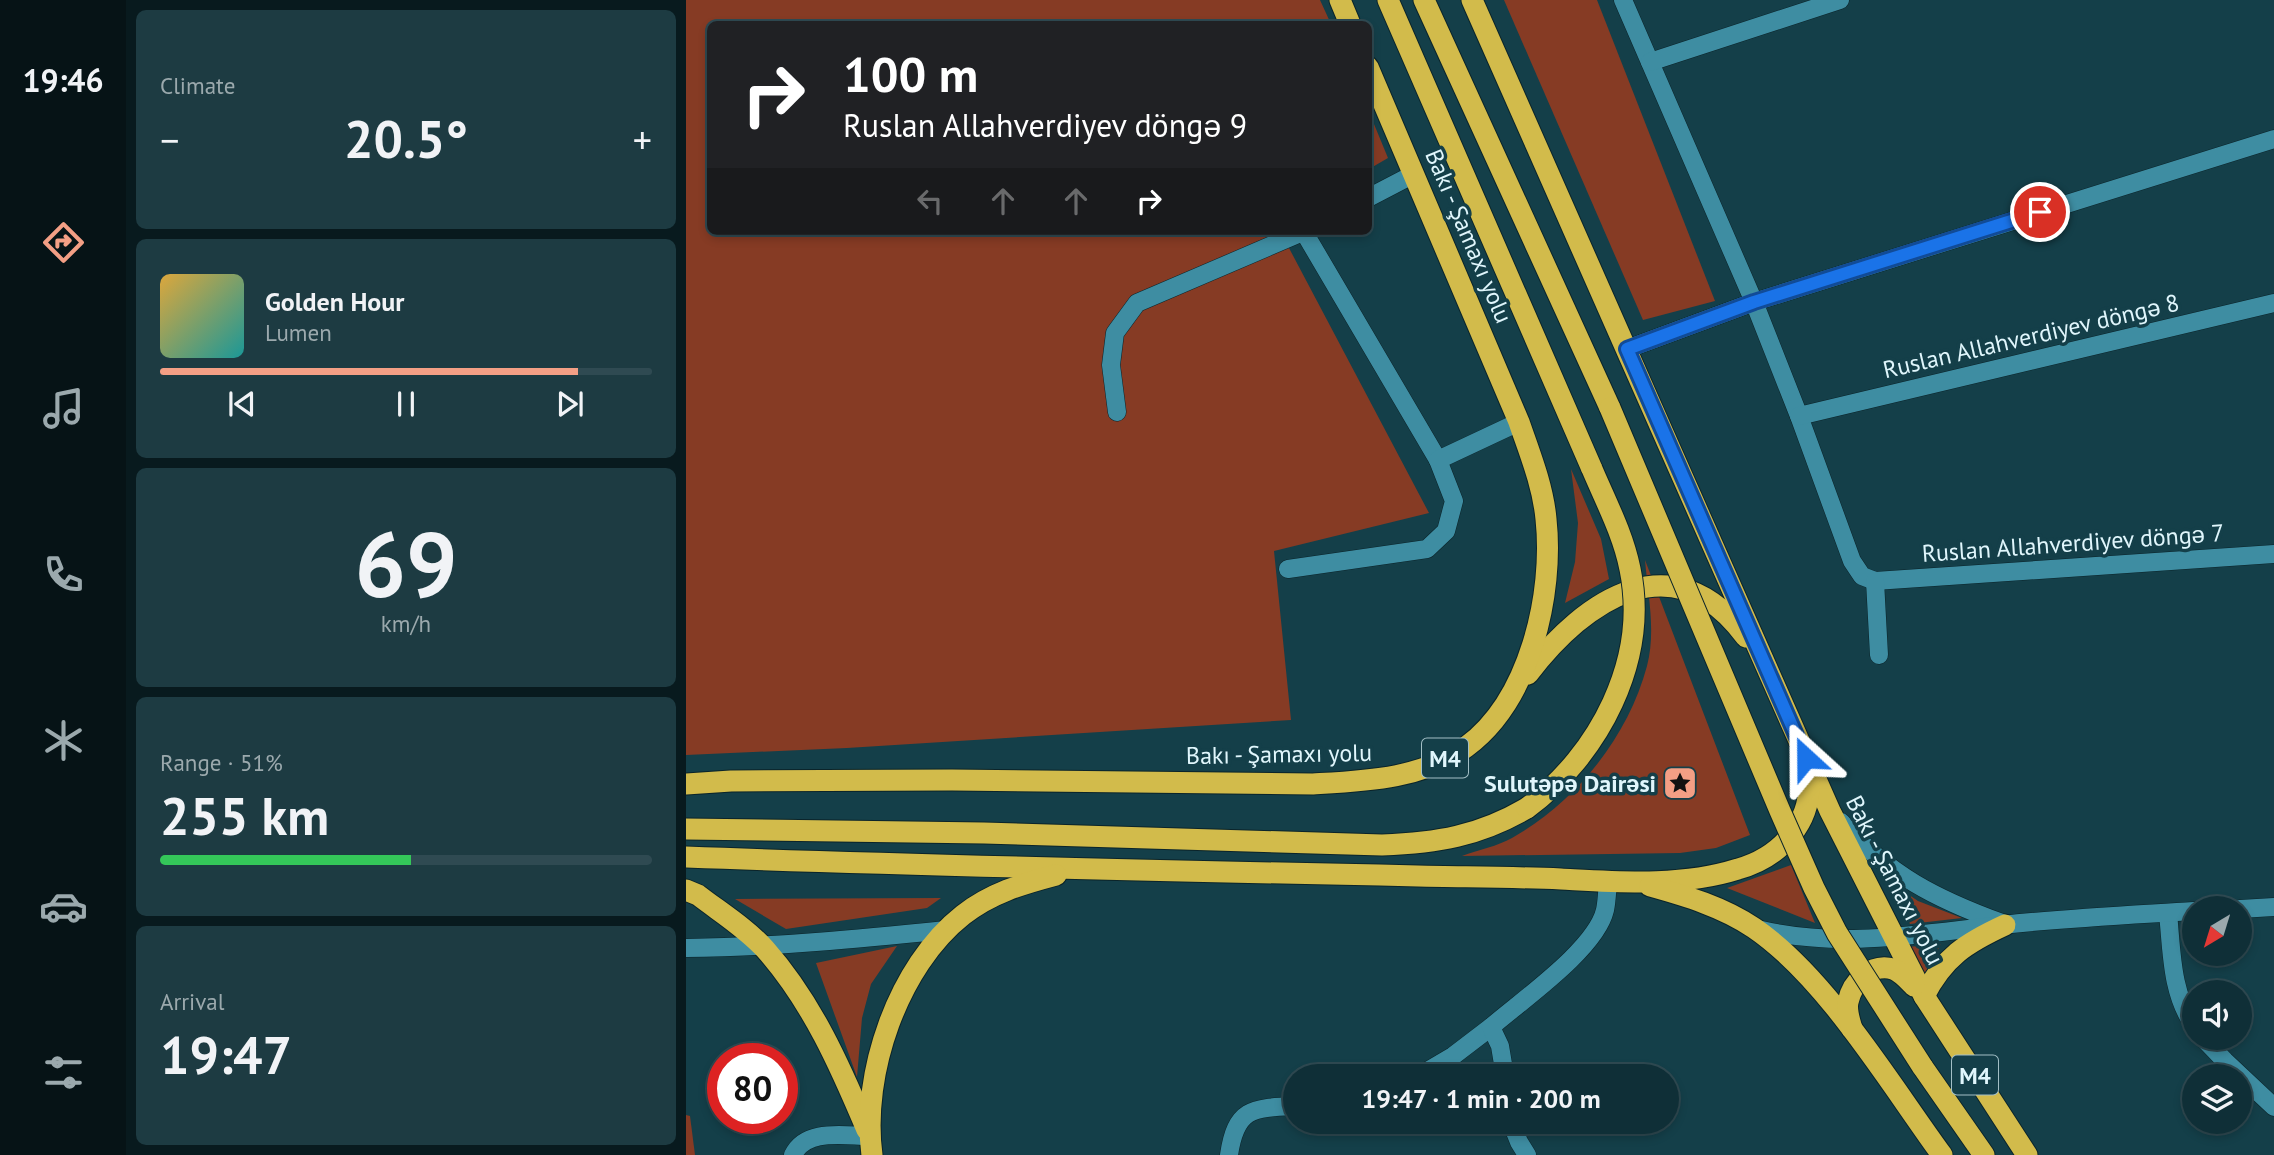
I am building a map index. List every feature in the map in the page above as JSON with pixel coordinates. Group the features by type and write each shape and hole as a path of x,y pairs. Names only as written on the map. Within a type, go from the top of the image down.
{"highway":[{"path":"1340,0 1349,21"},
{"path":"686,830 984,833 1422,844 1466,836 1500,824 1550,792 1596,734 1624,676 1634,610 1630,570 1620,535 1592,469 1388,0"},
{"name":"M4","path":"1424,0 1610,408 1780,811 1837,933 1872,991 1984,1155"},
{"name":"Bakı - Şamaxı yolu","path":"1472,0 1830,811 1924,996 2027,1155"},
{"name":"Bakı - Şamaxı yolu","path":"686,784 952,780 1313,784 1363,782 1433,764 1466,747 1490,725 1510,697 1528,656 1539,621 1549,556 1546,517 1535,466 1519,422 1372,76"},
{"path":"1510,697 1544,652 1572,624 1597,605 1623,592 1651,585 1683,589 1708,600 1743,633 1762,658"},
{"path":"686,857 1078,869 1501,877 1638,883 1727,873 1763,859 1780,848 1802,819 1809,800 1806,758"},
{"path":"870,1145 873,1077 892,1014 923,961 946,930 974,908 1008,888 1078,869"},
{"path":"1638,883 1696,899 1754,928 1800,968 1853,1031 1942,1155"},
{"path":"686,890 698,895 763,947 793,983 847,1083 870,1145"},
{"path":"1853,1031 1848,1003 1857,981 1866,973 1880,968 1894,969 1924,996 1933,977 1947,960 1978,937 2005,925"}],"street":[{"path":"1623,0 1754,302 1800,416 1852,561 1862,576 1875,581 1879,655"},
{"path":"1650,62 1840,0"},
{"path":"1627,349 1754,302 2274,139"},
{"path":"1372,196 1414,174"},
{"path":"1117,412 1111,365 1115,332 1137,303 1295,235"},
{"path":"1288,569 1427,549 1446,531 1454,501 1437,460 1306,235"},
{"name":"Ruslan Allahverdiyev döngə 8","path":"1800,416 2274,303"},
{"path":"1437,460 1519,422"},
{"name":"Ruslan Allahverdiyev döngə 7","path":"1875,581 2274,554"},
{"path":"1830,811 1858,841 1902,877 1966,910 2005,925"},
{"path":"1440,1064 1491,1027 1573,958 1595,931 1605,911 1608,882"},
{"path":"2252,908 2274,907"},
{"path":"1754,928 1789,937 1825,940 1893,938 2005,925 2182,912"},
{"path":"2168,913 2174,980 2182,1004"},
{"path":"686,948 763,947 946,930"},
{"path":"1491,1027 1500,1046 1502,1064"},
{"path":"2214,1050 2274,1107"},
{"path":"1229,1155 1237,1124 1247,1114 1261,1108 1283,1107"},
{"path":"1516,1134 1527,1155"},
{"path":"793,1155 803,1141 814,1136 870,1145"}],"shaded area":[{"path":"686,0 1320,0 1330,21 707,21 707,235 1282,235 1429,513 1274,551 1291,720 847,748 686,755"},
{"path":"1504,0 1597,0 1715,301 1643,320"},
{"path":"1372,119 1388,158 1372,167"},
{"path":"1571,469 1601,539 1609,579 1565,603 1575,562 1578,523"},
{"path":"1645,560 1750,835 1716,848 1680,853 1462,856 1506,841 1535,823 1578,786 1613,742 1638,692 1650,653 1650,613"},
{"path":"1791,865 1815,923 1727,888"},
{"path":"1883,877 1918,901 1962,918 1910,924"},
{"path":"941,898 927,908 786,929 735,899"},
{"path":"1941,944 1922,979 1907,947"},
{"path":"897,946 871,984 862,1018 857,1077 816,963"},
{"path":"686,1115 690,1116 695,1155 686,1155"}],"place":[{"name":"Sulutəpə Dairəsi","path":"1680,783"}],"route":[{"path":"1806,758 1627,349 1754,302 2040,212"}]}
